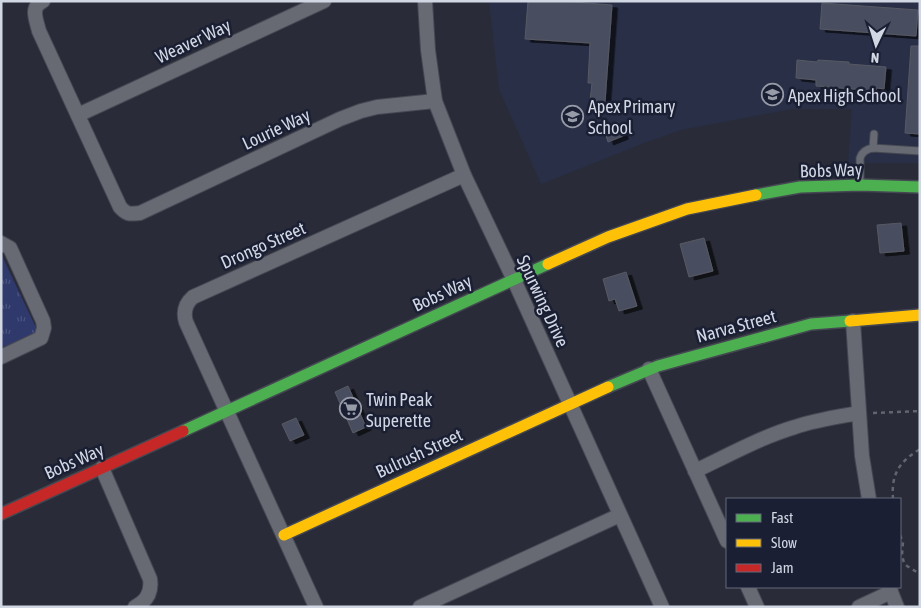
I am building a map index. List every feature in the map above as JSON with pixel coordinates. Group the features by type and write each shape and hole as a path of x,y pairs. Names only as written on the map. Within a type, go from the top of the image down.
{"street":[{"path":"43,1 35,8 39,30 78,115"},
{"name":"Weaver Way","path":"78,115 324,1"},
{"name":"Spurwing Drive","path":"425,1 428,50 435,101 464,175 514,280 662,607"},
{"name":"Lourie Way","path":"78,115 120,207 130,214 140,213 354,114 377,107 435,101"},
{"name":"Drongo Street","path":"316,607 186,322 184,312 188,302 193,297 464,175"},
{"name":"Bobs Way","path":"1,514 608,237 687,209 800,187 860,185 920,187"},
{"path":"1,243 10,248 43,321 44,328 41,338 1,357"},
{"name":"Narva Street","path":"570,404 649,369 811,324 920,315"},
{"path":"853,321 862,456 869,498"},
{"path":"649,369 726,539"},
{"name":"Bulrush Street","path":"284,535 570,404"},
{"path":"695,471 794,427 814,421 859,413"},
{"path":"102,468 150,579 151,586 147,598 135,607"},
{"path":"420,607 620,515"},
{"path":"748,588 757,607"},
{"path":"860,607 890,590 897,607"}],"lane":[{"path":"873,148 874,134"},
{"path":"860,185 861,155 866,149 920,151"}],"path":[{"path":"859,413 920,411"},
{"path":"893,498 894,476 905,461 920,449"},
{"path":"901,537 904,563 920,574"}],"shaded area":[{"name":"Apex High School","path":"489,1 920,1 920,163 848,163 852,109 792,109 681,130 541,184 499,89"}],"green space":[{"path":"1,254 38,332 1,348"}],"building":[{"path":"528,1 560,1 612,5 605,102 590,101 592,83 588,83 590,43 525,39"},
{"path":"822,3 918,10 916,36 820,29"},
{"path":"911,46 920,46 920,134 905,133"},
{"path":"797,60 849,62 849,64 886,67 884,89 877,88 876,91 816,86 816,80 796,78"},
{"path":"618,122 623,136 608,142 603,127"},
{"path":"901,223 904,251 880,253 877,225"},
{"path":"704,238 713,271 689,277 680,244"},
{"path":"626,272 637,306 619,311 615,299 609,301 603,279"},
{"name":"Twin Peak Superette","path":"348,386 366,427 353,433 335,392"},
{"path":"296,418 304,435 290,441 282,424"}],"traffic: fast":[{"path":"756,195 800,187 860,185 920,187"},
{"path":"183,431 548,264"},
{"path":"608,387 658,366 811,324 850,321"}],"traffic: slow":[{"path":"548,264 608,237 687,209 756,195"},
{"path":"850,321 920,315"},
{"path":"284,535 608,387"}],"traffic: jam":[{"path":"1,514 183,431"}],"place":[{"name":"Apex High School","path":"772,95"},
{"name":"Apex Primary School","path":"572,116"},
{"name":"Twin Peak Superette","path":"350,409"}]}
